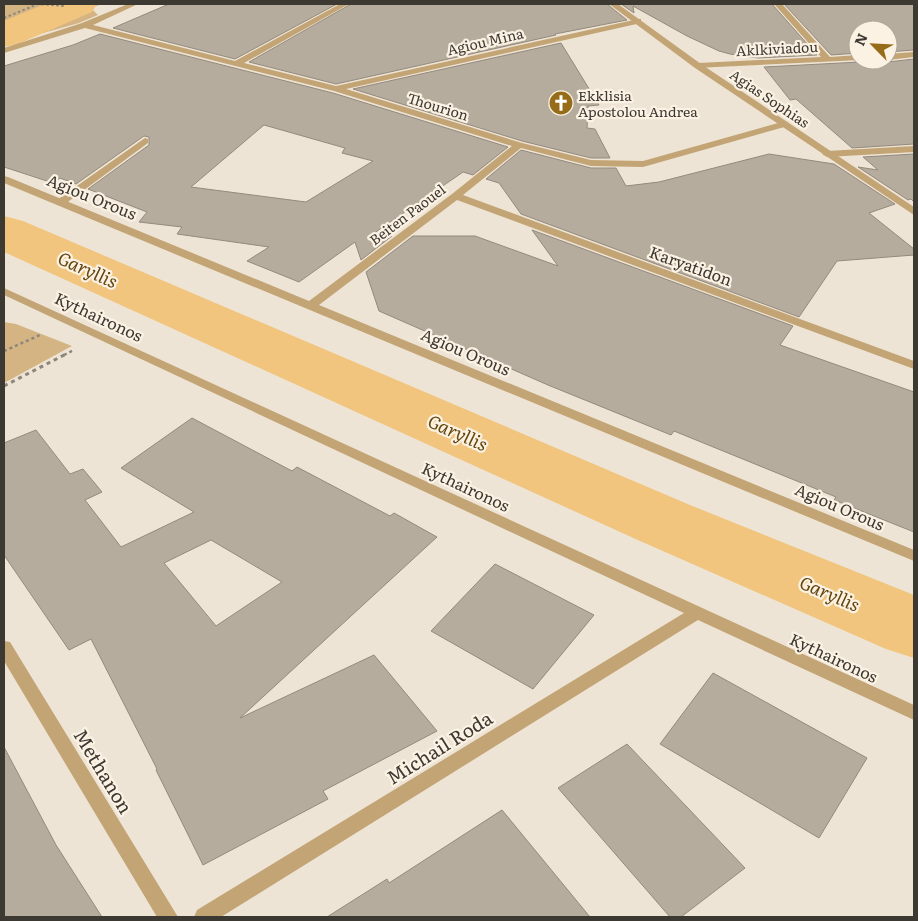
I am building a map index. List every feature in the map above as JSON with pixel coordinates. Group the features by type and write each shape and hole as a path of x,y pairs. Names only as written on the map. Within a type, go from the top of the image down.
{"street":[{"path":"4,51 85,25 134,4"},
{"path":"237,63 345,4"},
{"name":"Agias Sophias","path":"613,4 698,66 914,212"},
{"path":"778,4 827,59"},
{"name":"Agiou Mina","path":"337,89 638,21"},
{"name":"Thourion","path":"85,25 337,89 519,145 591,163 643,164 785,124"},
{"path":"898,56 914,55"},
{"name":"Aklkiviadou","path":"698,66 848,58"},
{"path":"61,202 145,141"},
{"name":"Beiten Paouel","path":"311,305 456,196 519,145"},
{"path":"827,154 914,149"},
{"name":"Agiou Orous","path":"4,179 914,556"},
{"name":"Karyatidon","path":"456,196 914,365"},
{"name":"Kythaironos","path":"4,291 914,713"},
{"name":"Michail Roda","path":"204,917 697,613"},
{"name":"Methanon","path":"4,646 168,917"}],"path":[{"path":"4,18 37,4 65,6"},
{"path":"4,351 71,322"},
{"path":"4,386 102,336"}],"shaded area":[{"path":"4,4 102,4 91,8 98,15 79,23 4,44"},
{"path":"4,322 16,324 72,346 4,383"}],"building":[{"path":"169,4 337,4 235,59 113,28"},
{"path":"351,4 607,4 627,20 555,34 336,84 249,62"},
{"path":"621,4 772,4 817,55 758,58 730,54 687,36 633,6 634,13"},
{"path":"784,4 914,4 914,50 898,51 898,20 848,20 848,54 831,55"},
{"path":"100,34 333,93 508,147 473,175 463,172 370,236 392,236 361,260 355,242 299,282 247,261 269,247 177,234 182,227 139,222 147,212 88,189 149,145 149,137 144,136 76,184 60,178 53,183 4,167 4,66 73,45","holes":["264,125 345,148 342,153 373,161 306,202 191,187"]},
{"path":"561,43 599,105 588,106 587,128 595,129 610,158 591,158 522,141 353,89"},
{"path":"914,59 914,144 852,148 796,99 790,100 764,67 848,63 848,70 898,70 898,61"},
{"path":"521,150 591,168 616,168 626,186 659,182 769,154 834,164 895,204 869,213 914,249 914,255 837,261 799,317 521,214 499,183 486,179"},
{"path":"914,154 914,202 858,167 878,170 863,157"},
{"path":"532,230 793,326 780,345 914,392 914,532 834,500 836,497 674,431 671,435 548,385 379,311 366,272 413,236 475,236 558,266"},
{"path":"192,418 292,471 297,467 390,516 394,513 437,537 240,718 374,655 437,731 323,791 328,799 203,865 91,639 69,650 4,555 4,443 36,430 70,474 83,469 102,492 85,500 121,547 194,512 121,468","holes":["211,540 282,582 216,626 164,563"]},
{"path":"495,564 594,615 533,689 431,631"},
{"path":"713,673 867,758 819,838 660,744"},
{"path":"627,744 745,868 681,917 670,917 558,788"},
{"path":"4,747 56,845 102,917 4,917"},
{"path":"502,810 590,917 327,917 387,879 389,883"}],"waterway":[{"name":"Garyllis","path":"4,35 78,4"},
{"name":"Garyllis","path":"4,232 665,523 914,628"}],"place":[{"name":"Ekklisia Apostolou Andrea","path":"561,103"}]}
